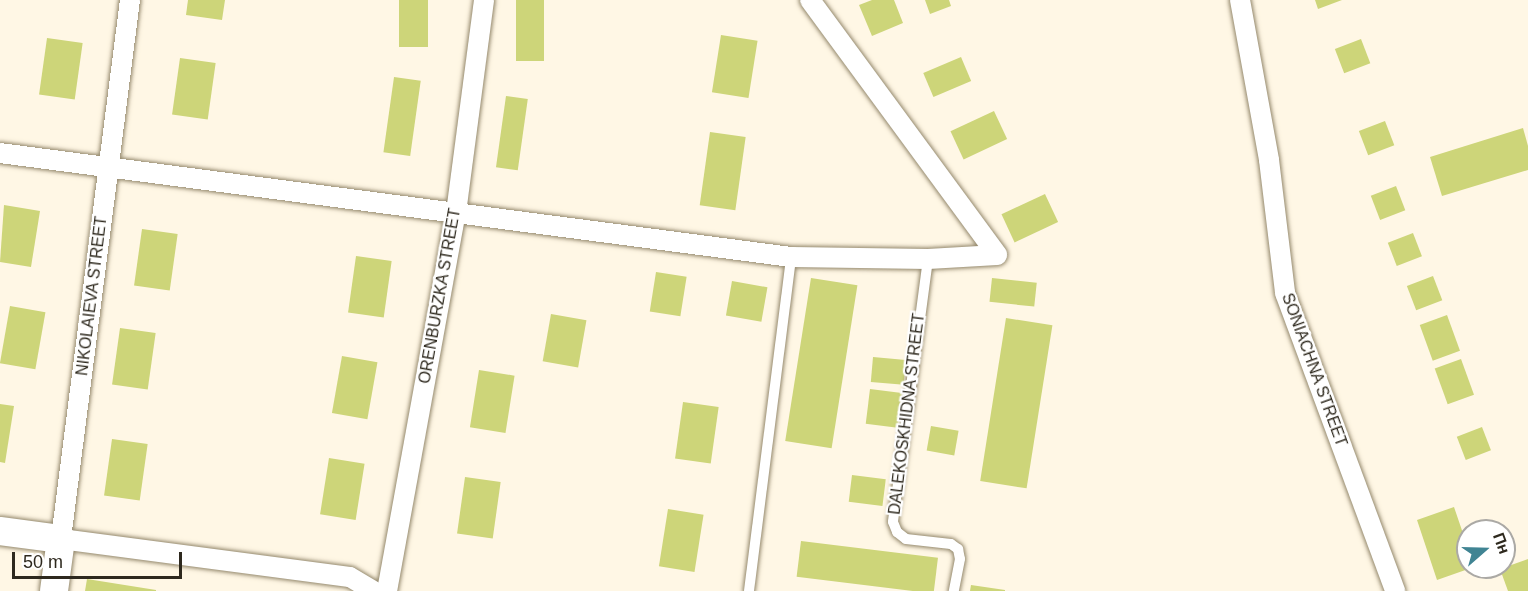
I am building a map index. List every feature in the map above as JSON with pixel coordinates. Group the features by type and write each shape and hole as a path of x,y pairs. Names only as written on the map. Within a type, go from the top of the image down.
{"street":[{"name":"NIKOLAIEVA STREET","path":"54,591 130,0"},
{"name":"ORENBURZKA STREET","path":"387,591 456,213 484,0"},
{"path":"0,153 791,257 928,259 997,255 810,0"},
{"name":"SONIACHNA STREET","path":"1240,0 1269,160 1285,293 1395,591"},
{"path":"0,531 350,577 373,591"}],"lane":[{"path":"749,591 791,257"},
{"name":"DALEKOSKHIDNA STREET","path":"928,259 893,522 897,532 906,539 951,544 958,549 960,559 954,591"}],"building":[{"path":"188,0 225,0 222,20 186,15"},
{"path":"399,0 428,0 428,47 399,47"},
{"path":"516,0 544,0 544,61 516,61"},
{"path":"872,0 894,0 903,23 872,36 859,5"},
{"path":"925,0 949,0 951,6 930,14"},
{"path":"1315,0 1342,0 1318,9"},
{"path":"721,35 758,41 748,98 712,92"},
{"path":"47,38 83,43 75,99 39,94"},
{"path":"1361,39 1370,63 1344,73 1335,49"},
{"path":"961,57 971,81 933,97 923,73"},
{"path":"180,58 216,63 208,119 172,114"},
{"path":"394,77 421,81 410,156 383,152"},
{"path":"506,96 528,99 518,170 496,167"},
{"path":"994,111 1007,139 964,159 950,131"},
{"path":"1385,121 1394,145 1368,155 1359,131"},
{"path":"1523,128 1528,146 1528,170 1442,196 1430,157"},
{"path":"710,132 746,137 735,210 700,205"},
{"path":"1396,186 1405,210 1380,220 1371,196"},
{"path":"1045,194 1058,222 1015,242 1001,214"},
{"path":"4,205 40,211 31,267 0,262"},
{"path":"142,229 178,234 170,290 134,285"},
{"path":"1413,233 1422,256 1397,266 1388,243"},
{"path":"356,256 392,261 384,317 348,312"},
{"path":"656,272 687,277 680,316 650,312"},
{"path":"1433,276 1442,300 1416,310 1407,286"},
{"path":"811,278 857,285 832,448 785,441"},
{"path":"992,278 1037,283 1034,307 989,302"},
{"path":"732,281 767,287 761,322 726,315"},
{"path":"10,306 45,312 35,369 0,363"},
{"path":"551,314 586,320 578,368 543,361"},
{"path":"1447,315 1460,351 1433,361 1420,325"},
{"path":"1006,318 1052,325 1027,488 980,481"},
{"path":"120,328 156,333 148,389 112,384"},
{"path":"342,356 377,362 367,419 332,413"},
{"path":"873,357 906,360 904,385 871,382"},
{"path":"1461,359 1474,395 1448,404 1435,369"},
{"path":"479,370 515,376 505,433 470,427"},
{"path":"870,389 902,393 897,428 866,424"},
{"path":"683,402 719,407 711,463 675,458"},
{"path":"0,404 14,406 5,463 0,462"},
{"path":"931,426 959,431 954,455 927,451"},
{"path":"1482,427 1491,450 1466,460 1457,437"},
{"path":"112,439 148,444 140,500 104,495"},
{"path":"329,458 365,464 356,520 320,514"},
{"path":"852,475 886,479 882,506 849,502"},
{"path":"465,477 501,482 493,538 457,533"},
{"path":"1454,507 1458,519 1456,519 1456,573 1437,580 1417,520"},
{"path":"668,509 704,515 694,572 659,566"},
{"path":"801,541 938,558 934,591 913,591 797,577"},
{"path":"1528,559 1528,591 1508,591 1504,579 1516,579 1516,563"},
{"path":"87,579 156,590 156,591 85,591"},
{"path":"971,585 1005,590 1005,591 970,591"}]}
